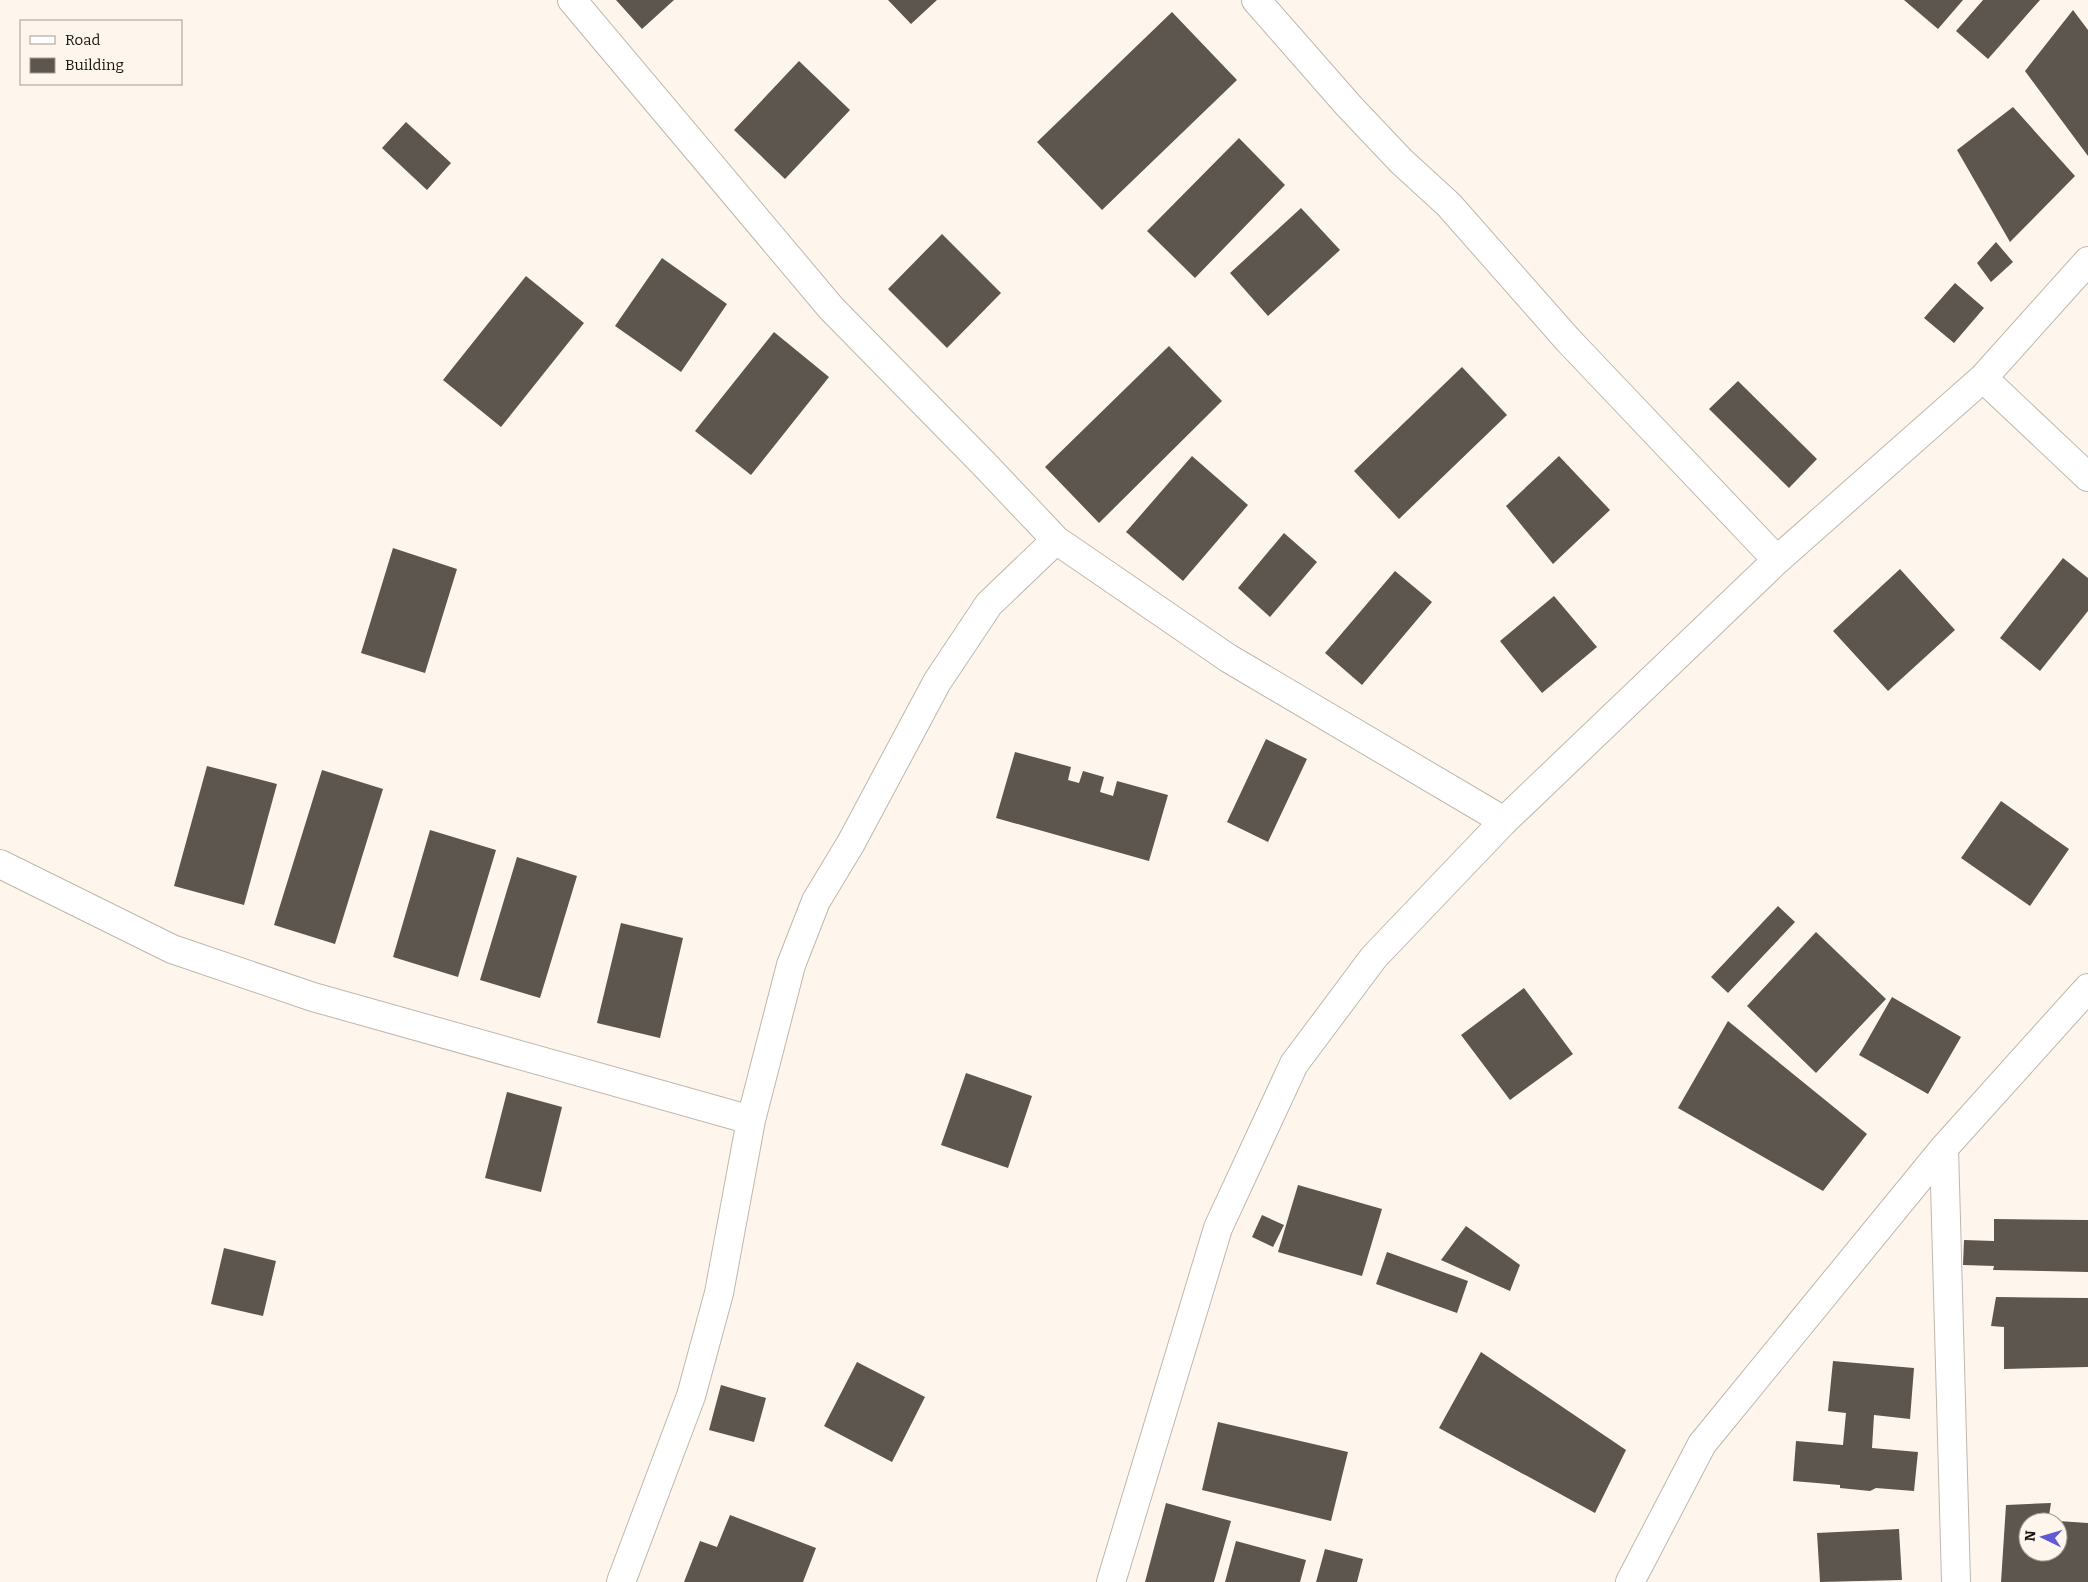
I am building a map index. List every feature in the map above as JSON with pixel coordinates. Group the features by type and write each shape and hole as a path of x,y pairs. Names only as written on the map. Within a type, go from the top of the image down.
{"street":[{"path":"572,0 831,308 1056,540 1228,658 1504,821"},
{"path":"1256,0 1348,105 1401,161 1448,205 1568,340 1778,560"},
{"path":"1111,1582 1218,1228 1294,1064 1374,957 1504,821 1778,560 1984,378 2088,261"},
{"path":"1984,378 2088,477"},
{"path":"621,1582 692,1396 719,1293 751,1120 791,965 816,900 852,843 937,682 989,604 1056,540"},
{"path":"0,864 172,949 285,988 751,1120"},
{"path":"1630,1582 1702,1444 1944,1148 2088,988"},
{"path":"1944,1148 1956,1582"}],"building":[{"path":"616,0 674,0 642,29"},
{"path":"888,0 937,0 911,24"},
{"path":"1904,0 1963,0 1938,29"},
{"path":"1983,0 2040,0 1988,59 1956,31"},
{"path":"2073,10 2088,30 2088,156 2025,71"},
{"path":"1172,12 1237,80 1102,210 1037,142"},
{"path":"799,61 850,110 785,179 734,130"},
{"path":"2013,107 2075,176 2010,242 1957,150"},
{"path":"406,122 451,163 427,190 382,148"},
{"path":"1239,138 1285,185 1195,278 1147,231"},
{"path":"1301,208 1340,250 1268,316 1230,273"},
{"path":"942,234 1001,293 947,348 888,289"},
{"path":"1996,242 2013,262 1991,282 1977,263"},
{"path":"662,258 727,304 681,372 615,326"},
{"path":"526,276 584,323 501,427 443,380"},
{"path":"1955,283 1984,308 1954,343 1924,318"},
{"path":"774,332 829,377 751,475 695,431"},
{"path":"1169,346 1222,401 1099,523 1045,467"},
{"path":"1462,367 1507,415 1399,519 1354,471"},
{"path":"1738,381 1817,459 1789,488 1709,409"},
{"path":"1192,456 1248,505 1183,581 1126,532"},
{"path":"1559,456 1610,510 1553,564 1506,506"},
{"path":"1284,533 1317,562 1270,617 1238,588"},
{"path":"393,548 457,569 425,673 361,653"},
{"path":"2063,558 2088,578 2088,611 2040,671 2000,638"},
{"path":"1900,569 1955,630 1888,691 1833,631"},
{"path":"1395,571 1432,602 1362,685 1325,653"},
{"path":"1554,596 1597,647 1542,693 1500,641"},
{"path":"1266,739 1307,759 1268,842 1227,822"},
{"path":"1015,752 1071,767 1068,780 1079,783 1083,771 1104,777 1100,792 1113,796 1117,781 1168,795 1149,861 996,818"},
{"path":"207,766 277,784 244,905 174,886"},
{"path":"322,770 383,789 335,944 274,925"},
{"path":"2001,801 2069,849 2030,906 1961,858"},
{"path":"430,830 496,850 458,977 393,957"},
{"path":"517,857 577,876 540,998 480,980"},
{"path":"1778,906 1795,922 1728,993 1711,977"},
{"path":"621,923 683,938 660,1038 597,1023"},
{"path":"1816,932 1886,999 1816,1073 1747,1006"},
{"path":"1524,988 1573,1054 1510,1100 1461,1035"},
{"path":"1892,997 1961,1037 1928,1094 1859,1055"},
{"path":"1728,1021 1867,1134 1823,1191 1678,1108"},
{"path":"966,1073 1032,1096 1008,1168 941,1145"},
{"path":"507,1092 562,1107 541,1192 485,1178"},
{"path":"1298,1185 1382,1209 1362,1276 1278,1252"},
{"path":"1262,1215 1284,1225 1273,1247 1252,1237"},
{"path":"1994,1219 2088,1220 2088,1272 1993,1270 1994,1266 1963,1265 1964,1240 1994,1241"},
{"path":"1466,1226 1520,1265 1510,1291 1441,1260"},
{"path":"224,1248 276,1261 263,1316 211,1304"},
{"path":"1387,1252 1468,1281 1457,1313 1376,1284"},
{"path":"1996,1297 2088,1298 2088,1367 2004,1369 2004,1327 1991,1326"},
{"path":"1481,1352 1626,1450 1595,1513 1439,1428"},
{"path":"1833,1361 1914,1368 1910,1419 1874,1415 1872,1448 1918,1452 1914,1491 1876,1488 1870,1491 1840,1488 1840,1485 1793,1481 1796,1441 1843,1445 1846,1413 1828,1411"},
{"path":"857,1362 925,1397 892,1462 824,1426"},
{"path":"721,1385 766,1398 754,1442 709,1430"},
{"path":"1218,1422 1348,1452 1331,1521 1202,1490"},
{"path":"1166,1503 1231,1521 1214,1582 1145,1582"},
{"path":"2051,1503 2050,1512 2018,1512 2018,1562 2068,1562 2068,1522 2088,1523 2088,1582 2001,1582 2006,1505"},
{"path":"730,1515 816,1548 803,1582 684,1582 700,1541 717,1547"},
{"path":"1899,1529 1902,1580 1820,1582 1817,1533"},
{"path":"1236,1541 1306,1560 1300,1582 1225,1582"},
{"path":"1325,1549 1363,1559 1357,1582 1316,1582"}]}
